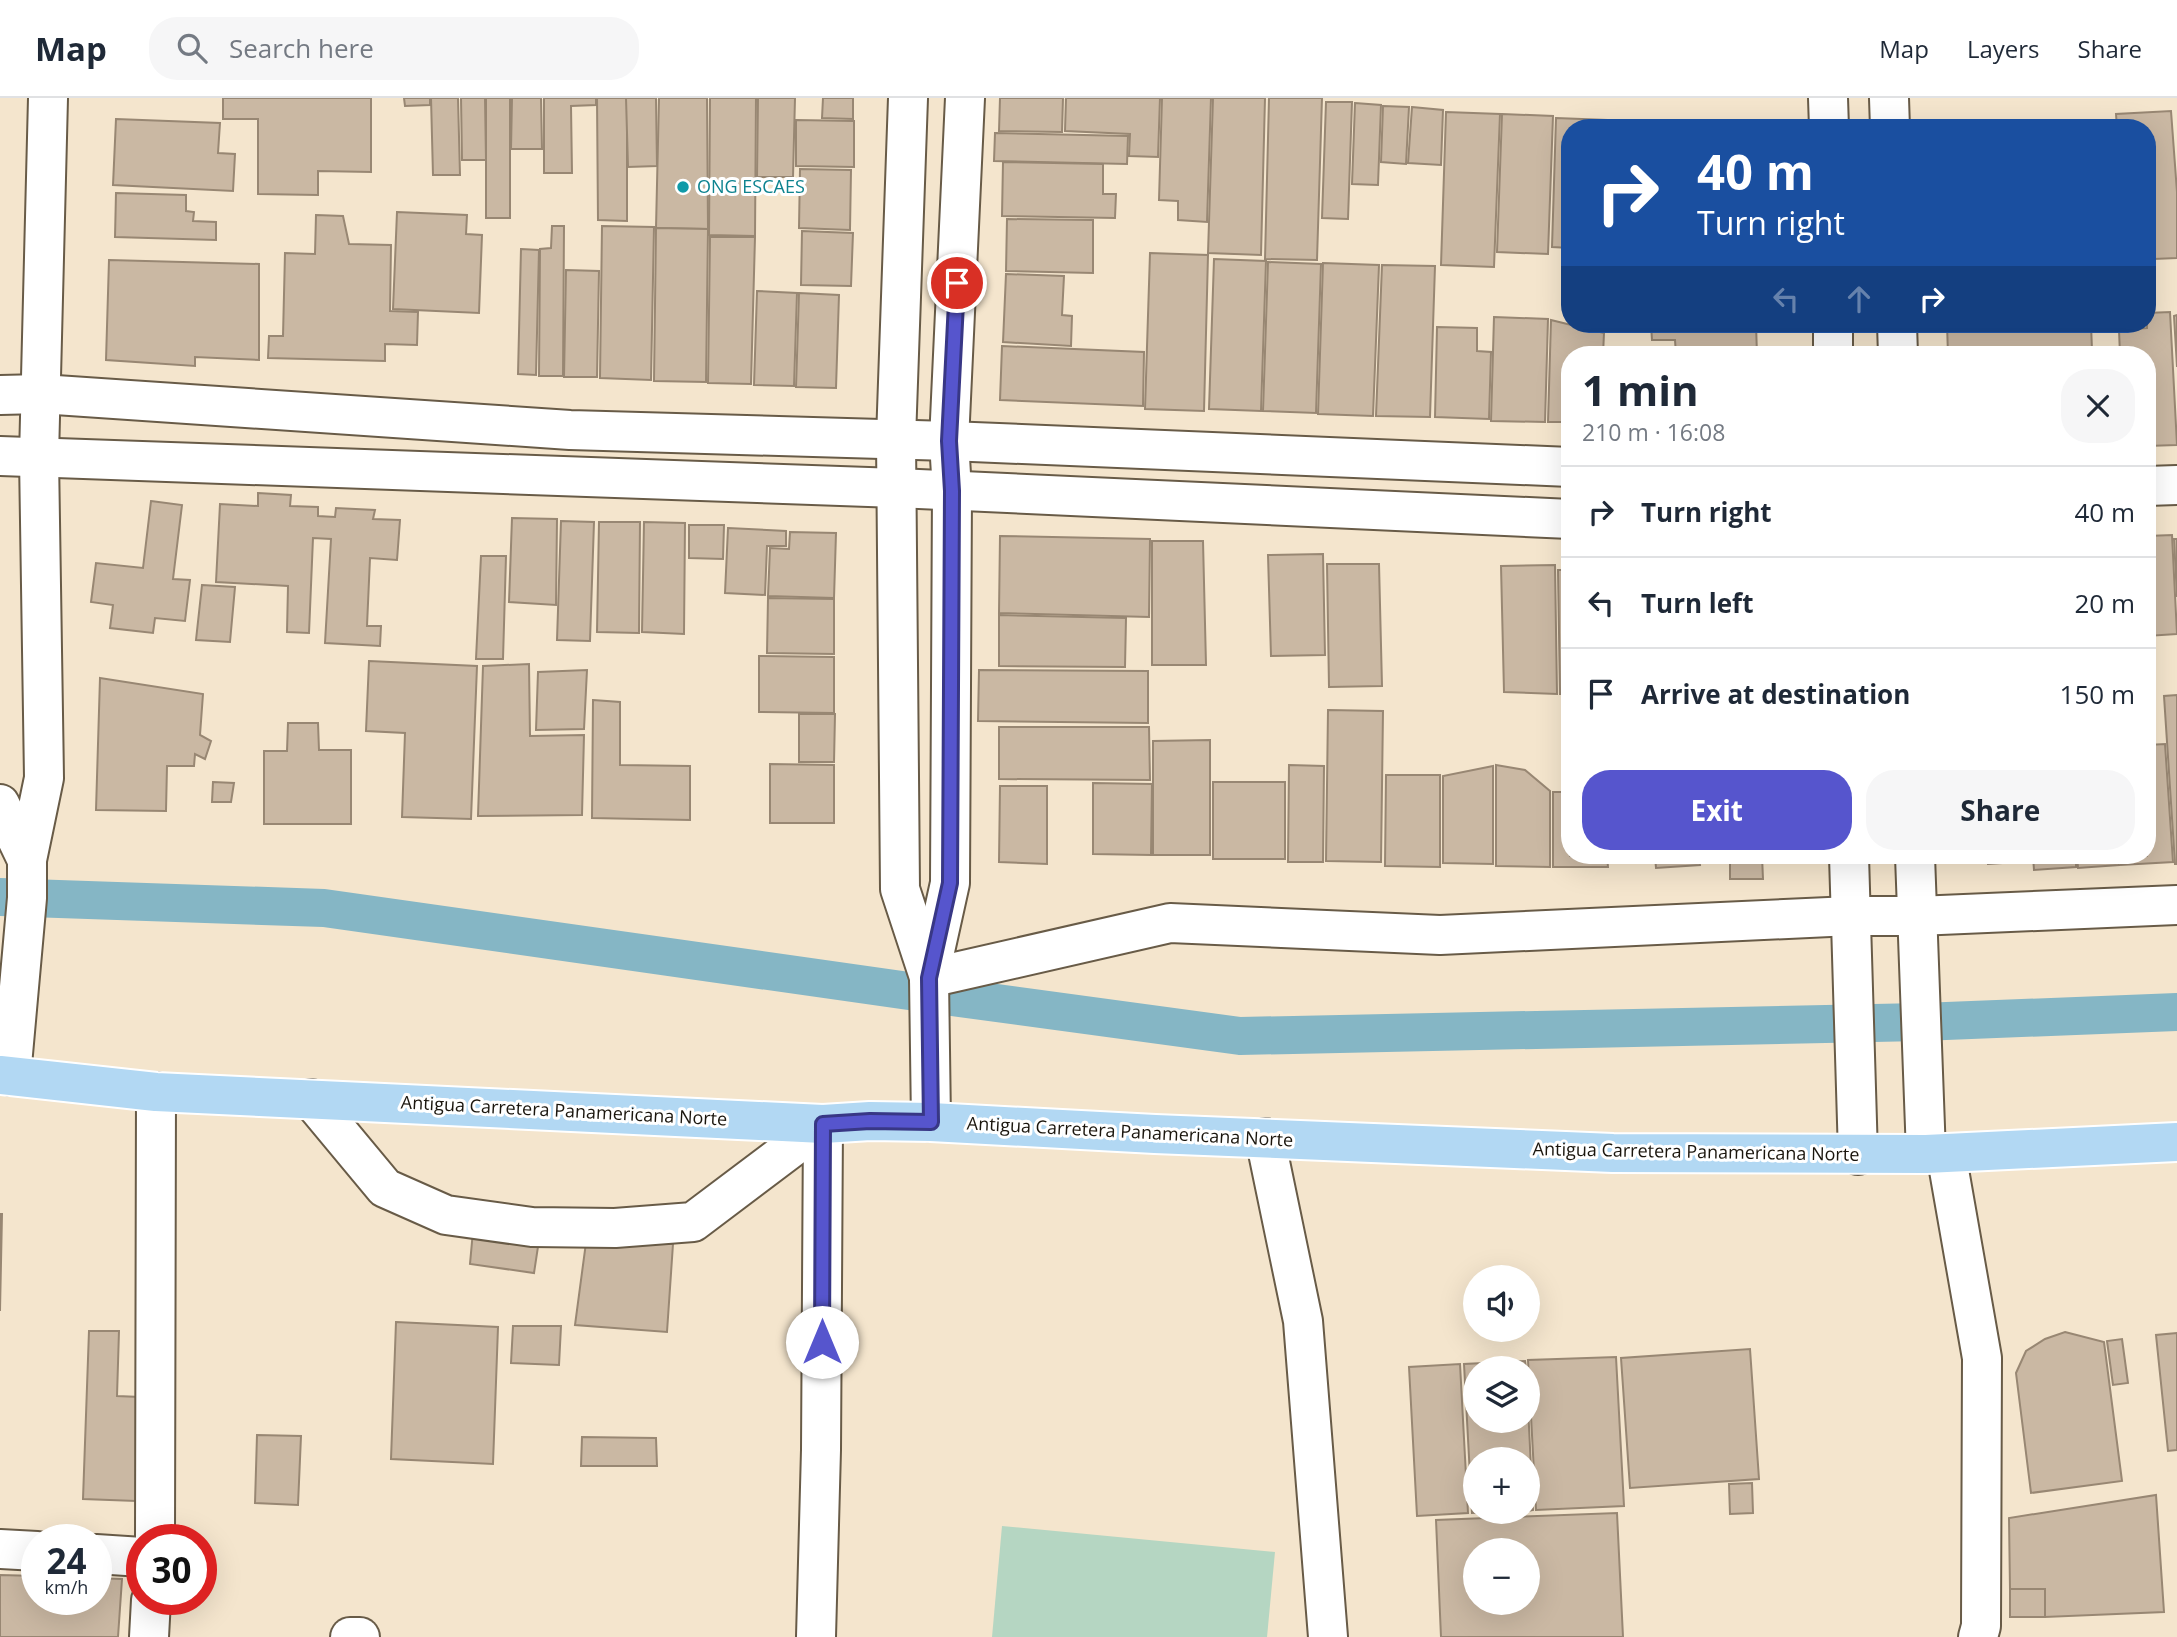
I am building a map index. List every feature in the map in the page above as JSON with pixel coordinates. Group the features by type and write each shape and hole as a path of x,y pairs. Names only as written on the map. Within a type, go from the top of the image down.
{"main road":[{"name":"Antigua Carretera Panamericana Norte","path":"6,1076 156,1091 823,1124 870,1121 931,1122 1613,1153 1858,1155 2177,1142"}],"street":[{"path":"6,1076 27,898 27,860 44,778 39,457 48,98"},
{"path":"908,98 896,439 900,889 929,978"},
{"path":"931,1122 929,978 950,883 952,491 949,441 965,98"},
{"path":"1828,98 1829,119"},
{"path":"1889,98 1890,119"},
{"path":"0,395 41,394 570,430 896,439 1561,467"},
{"path":"0,456 897,488 1561,519"},
{"path":"1378,509 1381,460"},
{"path":"2156,486 2177,485"},
{"path":"0,804 27,860"},
{"path":"1849,864 1858,1155"},
{"path":"1915,864 1936,1153 1982,1359 1979,1637"},
{"path":"929,978 1170,923 1440,935 1851,915 1917,916 2177,905"},
{"path":"155,1524 156,1091"},
{"path":"311,1099 385,1188 446,1214 532,1227 615,1228 693,1222 823,1124"},
{"path":"816,1637 821,1450 823,1124"},
{"path":"1265,1138 1303,1321 1328,1637"},
{"path":"0,1549 21,1550"},
{"path":"149,1637 150,1615"},
{"path":"350,1637 360,1637"}],"green space":[{"path":"1002,1526 1275,1552 1267,1637 992,1637"}],"building":[{"path":"223,98 371,98 371,172 318,171 318,195 258,194 258,119 223,119"},
{"path":"404,98 430,98 430,105 405,106"},
{"path":"431,98 458,98 460,175 433,175"},
{"path":"461,98 485,98 486,160 462,160"},
{"path":"486,98 510,98 510,218 486,218"},
{"path":"512,98 541,98 542,149 511,149"},
{"path":"544,98 596,98 596,105 571,106 572,173 544,173"},
{"path":"597,98 627,98 627,221 598,220"},
{"path":"626,98 656,98 657,166 628,167"},
{"name":"ONG ESCAES","path":"659,98 707,98 708,229 656,228"},
{"path":"710,98 756,98 755,236 709,235"},
{"path":"758,98 795,98 793,177 757,177"},
{"path":"823,98 853,98 853,119 822,118"},
{"path":"1000,98 1063,98 1062,132 999,131"},
{"path":"1066,98 1160,98 1158,157 1129,156 1130,134 1065,131"},
{"path":"1162,98 1211,98 1207,222 1178,220 1178,201 1159,200"},
{"path":"1213,98 1265,98 1261,255 1208,253"},
{"path":"1269,98 1322,98 1317,260 1265,259"},
{"path":"1326,102 1352,102 1348,219 1322,218"},
{"path":"1355,103 1381,105 1378,185 1352,184"},
{"path":"1383,106 1409,107 1406,164 1381,162"},
{"path":"1412,107 1443,110 1441,165 1408,163"},
{"path":"2171,111 2177,192 2177,258 2156,259 2156,119 2116,119 2116,114"},
{"path":"1446,112 1500,114 1494,267 1441,265"},
{"path":"1502,114 1553,116 1548,254 1497,252"},
{"path":"1556,118 1582,119 1561,119 1561,248 1552,247"},
{"path":"116,119 220,123 218,153 235,154 233,191 113,185"},
{"path":"796,120 854,121 854,167 796,166"},
{"path":"995,133 1128,136 1127,164 994,161"},
{"path":"1003,162 1103,164 1103,194 1116,194 1115,218 1002,216"},
{"path":"800,169 851,170 850,230 799,228"},
{"path":"116,193 186,195 186,211 194,212 193,221 216,222 216,240 115,237"},
{"path":"397,212 467,215 466,234 482,235 479,313 393,309"},
{"path":"316,215 343,216 349,244 391,245 390,311 418,312 417,345 385,344 385,361 268,358 269,336 283,336 285,253 315,254"},
{"path":"1007,219 1093,220 1093,273 1006,271"},
{"path":"552,226 564,226 563,376 539,376 540,249 551,248"},
{"path":"602,226 654,227 651,380 600,378"},
{"path":"656,228 708,229 706,382 654,381"},
{"path":"802,231 853,233 851,286 801,285"},
{"path":"710,237 755,237 751,384 708,383"},
{"path":"521,249 539,250 536,375 518,374"},
{"path":"1150,253 1208,255 1204,411 1145,409"},
{"path":"1214,259 1266,261 1261,411 1209,409"},
{"path":"109,260 259,264 259,360 195,357 195,366 106,360"},
{"path":"1268,262 1321,264 1316,413 1263,411"},
{"path":"1323,263 1379,265 1373,416 1318,414"},
{"path":"1382,265 1435,266 1430,417 1376,416"},
{"path":"566,270 599,271 597,377 564,377"},
{"path":"1006,274 1064,276 1062,315 1072,316 1071,346 1003,342"},
{"path":"757,291 797,293 794,386 754,385"},
{"path":"799,293 839,295 836,388 796,387"},
{"path":"2170,312 2177,445 2156,446 2156,346 2120,346 2119,333 2156,333 2156,313"},
{"path":"2177,315 2177,367 2174,316"},
{"path":"1494,317 1548,319 1545,422 1491,421"},
{"path":"1551,320 1561,322 1561,333 1604,333 1603,346 1561,346 1561,422 1548,422"},
{"path":"1437,327 1477,328 1477,351 1491,352 1489,419 1435,417"},
{"path":"1652,333 1756,333 1757,346 1675,346 1675,340 1652,340"},
{"path":"1947,333 2091,333 2092,346 1948,346"},
{"path":"1002,346 1144,352 1143,406 1000,400"},
{"path":"258,493 291,495 290,506 318,507 318,516 335,517 336,508 375,510 373,519 400,520 397,560 370,558 367,626 381,626 380,646 325,643 331,539 313,538 309,633 287,632 288,586 216,582 220,504 258,506"},
{"path":"151,501 182,505 173,579 190,580 185,621 155,618 153,633 110,628 113,605 91,602 96,563 143,568"},
{"path":"512,518 557,519 556,605 509,602"},
{"path":"561,521 594,522 590,641 557,640"},
{"path":"599,522 640,522 639,633 597,632"},
{"path":"644,522 685,523 684,634 642,632"},
{"path":"689,525 724,525 723,559 689,558"},
{"path":"728,528 786,531 786,546 767,546 765,595 725,593"},
{"path":"790,532 836,533 834,598 768,596 770,548 789,549"},
{"path":"2172,535 2177,634 2156,635 2156,536"},
{"path":"1000,536 1150,539 1149,617 999,613"},
{"path":"2174,539 2177,539 2177,597"},
{"path":"1152,541 1203,541 1206,665 1152,665"},
{"path":"1323,554 1325,655 1271,656 1268,555"},
{"path":"481,556 506,556 503,659 476,659"},
{"path":"1327,564 1379,564 1382,686 1329,687"},
{"path":"1555,565 1557,694 1504,692 1501,566"},
{"path":"1558,570 1561,570 1560,694"},
{"path":"202,585 235,587 230,642 196,640"},
{"path":"768,598 834,599 834,654 767,653"},
{"path":"999,615 1126,618 1125,667 999,666"},
{"path":"759,656 834,657 834,713 759,712"},
{"path":"369,661 477,666 471,819 402,817 405,733 366,731"},
{"path":"529,664 530,736 584,735 582,815 478,816 483,666"},
{"path":"587,670 584,729 536,730 538,672"},
{"path":"979,670 1148,671 1148,723 978,721"},
{"path":"100,678 203,694 200,735 211,741 205,759 195,754 194,766 167,766 166,811 96,810"},
{"path":"2177,695 2177,864 2175,864 2164,696"},
{"path":"593,700 620,702 620,765 690,766 690,820 592,818"},
{"path":"1328,710 1383,711 1381,862 1326,861"},
{"path":"799,714 835,714 834,762 799,762"},
{"path":"288,723 318,723 319,750 351,750 351,824 264,824 264,751 287,751"},
{"path":"999,727 1149,727 1150,780 999,779"},
{"path":"1210,740 1210,855 1153,855 1153,741"},
{"path":"2156,744 2165,744 2173,862 2156,863"},
{"path":"770,764 834,765 834,823 770,823"},
{"path":"1289,765 1324,766 1323,862 1288,862"},
{"path":"1496,765 1525,770 1550,791 1550,867 1496,866"},
{"path":"1493,766 1493,864 1443,863 1443,776"},
{"path":"1386,775 1440,775 1440,867 1385,866"},
{"path":"213,782 234,783 231,802 212,802"},
{"path":"1213,782 1285,782 1285,859 1213,859"},
{"path":"1093,783 1152,784 1151,855 1093,854"},
{"path":"1000,786 1047,786 1047,864 999,862"},
{"path":"1553,792 1561,792 1561,864 1608,864 1608,867 1553,867"},
{"path":"1656,864 1700,865 1656,868"},
{"path":"1730,864 1762,864 1763,879 1730,879"},
{"path":"2034,864 2076,864 2076,867 2034,870"},
{"path":"2078,864 2119,865 2078,868"},
{"path":"0,1214 2,1214 0,1311"},
{"path":"473,1231 539,1240 534,1273 470,1264"},
{"path":"587,1235 673,1244 667,1332 575,1325"},
{"path":"396,1322 498,1327 493,1464 391,1459"},
{"path":"513,1326 561,1326 559,1365 511,1363"},
{"path":"89,1331 119,1331 117,1396 140,1397 136,1501 83,1499"},
{"path":"2065,1332 2104,1342 2122,1481 2031,1493 2016,1373 2026,1351 2045,1339"},
{"path":"2177,1333 2177,1450 2168,1451 2156,1335"},
{"path":"2122,1339 2128,1383 2113,1385 2107,1341"},
{"path":"1750,1349 1759,1479 1630,1488 1621,1358"},
{"path":"1616,1357 1624,1506 1540,1510 1540,1447 1533,1447 1532,1433 1540,1433 1540,1360"},
{"path":"1460,1364 1464,1447 1463,1513 1417,1516 1409,1367"},
{"path":"1468,1433 1529,1433 1530,1447 1468,1447"},
{"path":"257,1435 301,1436 298,1505 255,1503"},
{"path":"582,1437 656,1438 657,1466 581,1466"},
{"path":"1752,1483 1753,1513 1730,1514 1729,1484"},
{"path":"2156,1495 2164,1612 2045,1617 2045,1589 2010,1589 2009,1518"},
{"path":"1617,1513 1623,1637 1441,1637 1436,1520 1463,1519 1463,1524 1540,1524 1540,1516"},
{"path":"0,1575 21,1576 21,1615 112,1615 112,1579 122,1579 118,1637 0,1637"},
{"path":"2010,1589 2045,1589 2045,1617 2010,1617"}],"waterway":[{"path":"0,897 324,908 1240,1036 1921,1022 2177,1012"}],"place":[{"name":"ONG ESCAES","path":"683,187"}],"route":[{"path":"822,1342 823,1124 870,1121 931,1122 929,978 950,883 952,491 949,441 957,283"}]}
